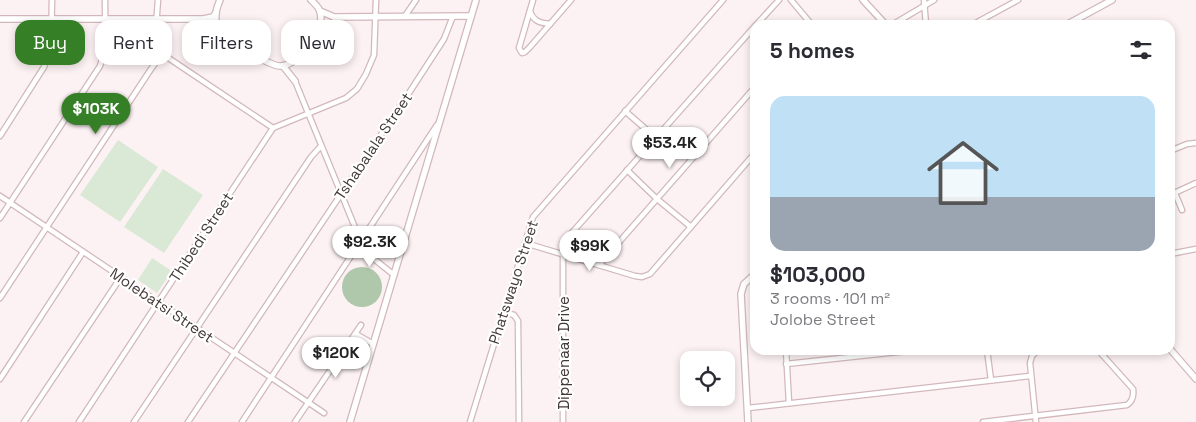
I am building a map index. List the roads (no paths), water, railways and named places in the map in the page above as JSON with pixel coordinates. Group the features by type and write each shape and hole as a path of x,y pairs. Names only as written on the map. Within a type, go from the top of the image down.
{"street":[{"path":"0,136 44,67 51,45 50,19 52,0"},
{"path":"0,218 100,66 104,55 105,0"},
{"path":"156,19 158,0"},
{"path":"217,20 216,14 220,0"},
{"path":"311,0 320,11 334,17 471,16"},
{"path":"172,61 273,128 346,98 356,89 366,74 374,56 376,0"},
{"path":"406,16 416,0"},
{"path":"350,422 476,0"},
{"path":"533,0 519,48 521,52 525,52 571,0"},
{"name":"Phatswayo Street","path":"470,422 530,224 536,213 723,0"},
{"name":"Dippenaar Drive","path":"761,20 779,0"},
{"path":"791,0 808,20"},
{"path":"863,0 881,20"},
{"path":"899,20 924,3 934,0"},
{"path":"981,20 1018,0"},
{"path":"1075,20 1112,0"},
{"path":"924,3 926,20"},
{"path":"530,9 536,20 550,24"},
{"path":"320,11 321,20"},
{"path":"0,19 203,19 213,17 216,14"},
{"name":"Tshabalala Street","path":"188,422 444,39 453,16"},
{"path":"328,20 334,17"},
{"path":"203,19 208,20"},
{"name":"Dippenaar Drive","path":"563,422 563,255 565,244 569,236 750,33"},
{"path":"271,64 283,66 295,81 341,194 359,244 394,274"},
{"path":"0,298 154,65"},
{"path":"294,65 295,81"},
{"path":"599,265 750,93"},
{"path":"625,110 656,138"},
{"path":"242,422 438,124"},
{"name":"Thibedi Street","path":"79,422 273,128"},
{"path":"1175,149 1196,143"},
{"path":"134,422 311,157 321,146"},
{"path":"525,243 635,276 646,277 750,160"},
{"path":"627,170 657,199 691,227"},
{"path":"1175,193 1196,183"},
{"name":"Molebatsi Street","path":"0,196 324,413"},
{"path":"1175,199 1182,210"},
{"path":"1175,253 1196,250"},
{"path":"0,378 83,252"},
{"path":"24,422 122,277"},
{"path":"748,422 741,294 744,284 750,279"},
{"path":"503,312 514,315 518,321 519,422"},
{"path":"295,422 362,325"},
{"path":"356,334 373,344"},
{"path":"786,355 789,403"},
{"path":"786,364 870,355"},
{"path":"988,355 992,380"},
{"path":"1034,355 1031,359 1030,376 1036,422"},
{"path":"984,422 1127,405 1132,401 1133,390 1102,355"},
{"path":"1175,355 1196,379"},
{"path":"748,408 1030,376"}]}
